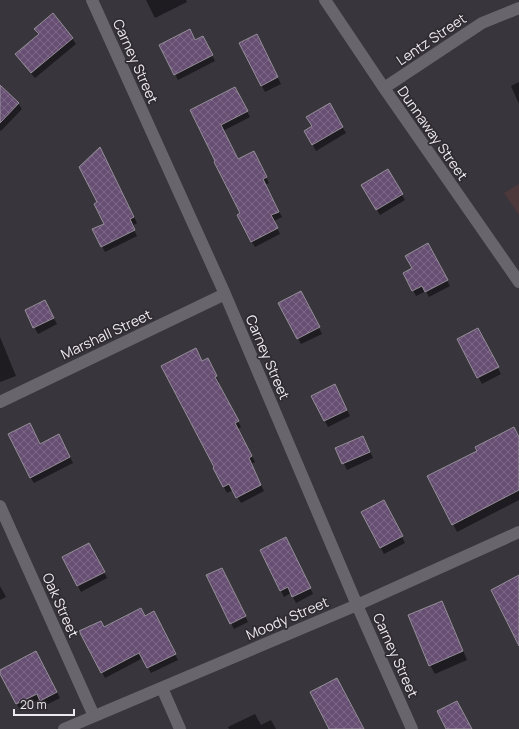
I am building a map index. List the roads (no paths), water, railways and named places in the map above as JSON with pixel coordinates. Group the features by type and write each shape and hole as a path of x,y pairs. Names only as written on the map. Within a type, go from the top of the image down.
{"street":[{"name":"Carney Street","path":"92,0 225,294 357,605 412,729"},
{"name":"Dunnaway Street","path":"325,0 384,88 519,282"},
{"name":"Lentz Street","path":"384,88 482,23 519,8"},
{"name":"Marshall Street","path":"0,402 225,294"},
{"name":"Oak Street","path":"0,506 94,716"},
{"name":"Moody Street","path":"64,729 357,605 519,532"},
{"path":"162,688 180,729"}]}
